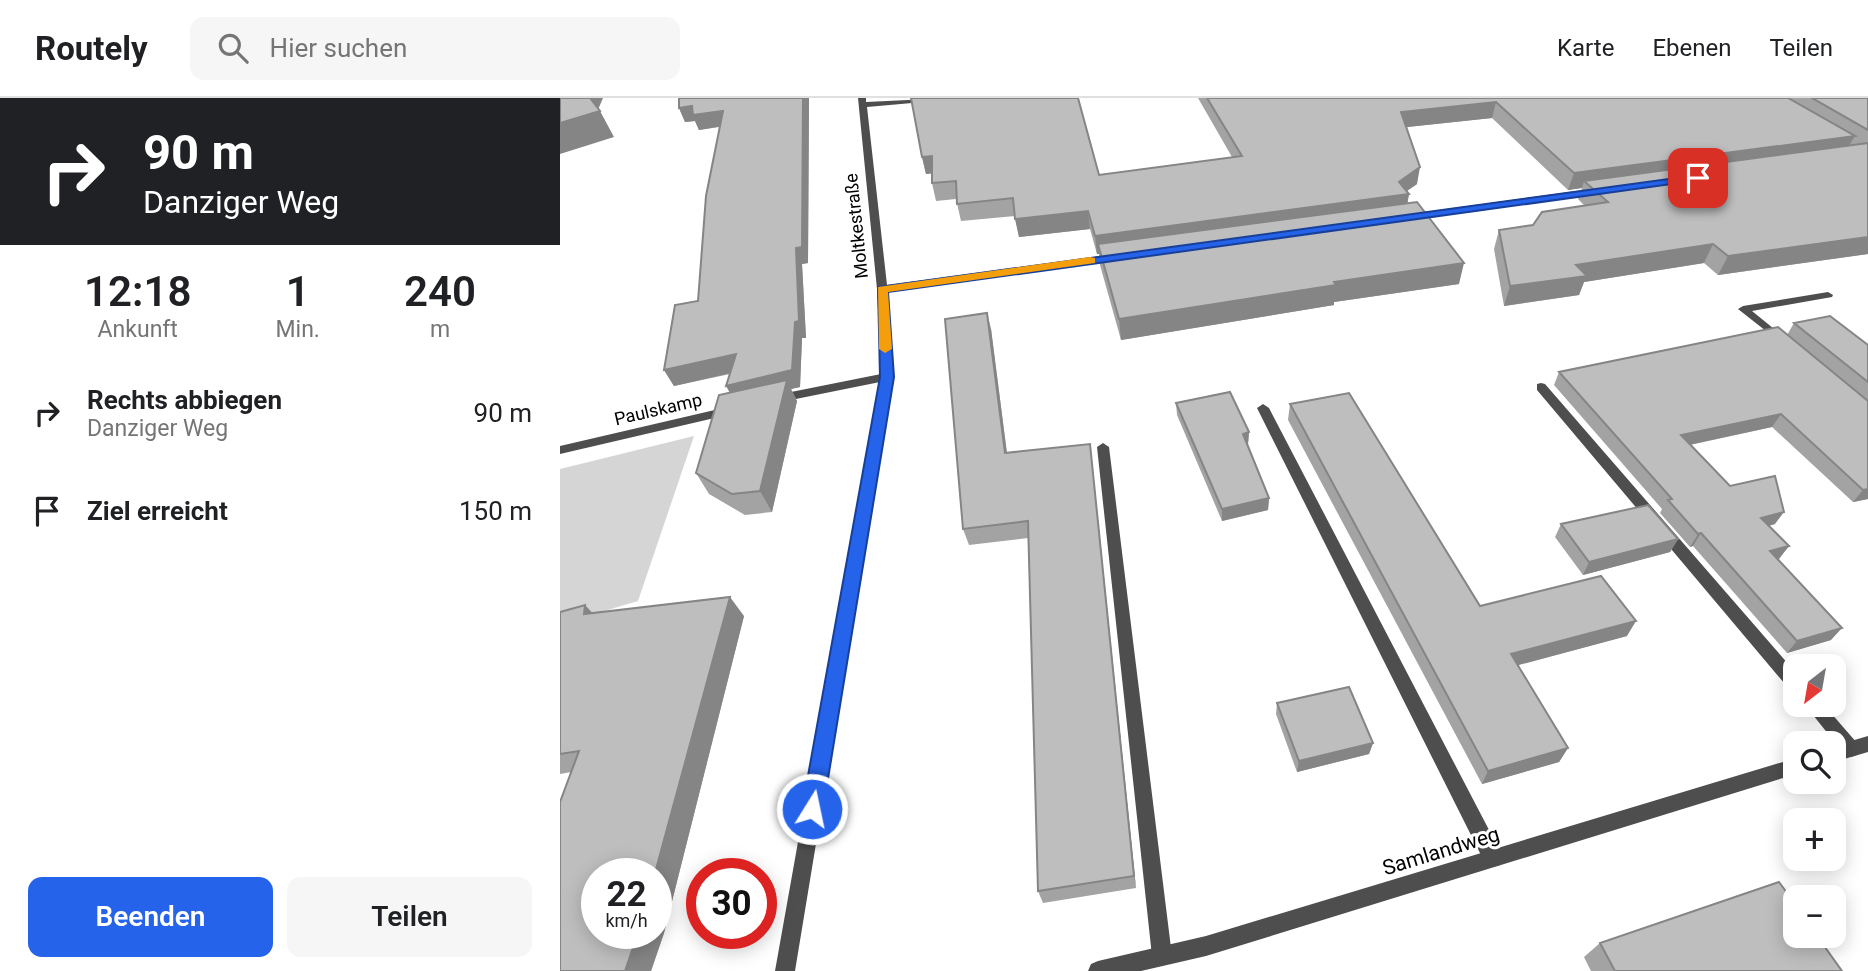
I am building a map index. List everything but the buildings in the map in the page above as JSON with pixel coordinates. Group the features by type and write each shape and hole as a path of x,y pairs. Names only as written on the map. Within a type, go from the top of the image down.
{"street":[{"path":"862,102 946,98"},
{"name":"Moltkestraße","path":"785,971 887,377 882,289 862,102"},
{"path":"1392,219 1613,189"},
{"path":"882,289 1130,255"},
{"path":"1795,352 1743,309 1828,295"},
{"path":"762,402 887,377"},
{"path":"1541,387 1783,670"},
{"name":"Paulskamp","path":"560,450 749,406"},
{"path":"1264,408 1493,858"},
{"path":"1103,447 1162,956"},
{"path":"1846,751 1868,744"},
{"name":"Samlandweg","path":"1098,971 1206,946 1783,770"}],"shaded area":[{"path":"694,436 638,601 560,624 560,469"}],"slow traffic":[{"path":"885,349 882,289 1090,261"}],"route":[{"path":"812,809 887,377 882,289 1698,178"}]}
